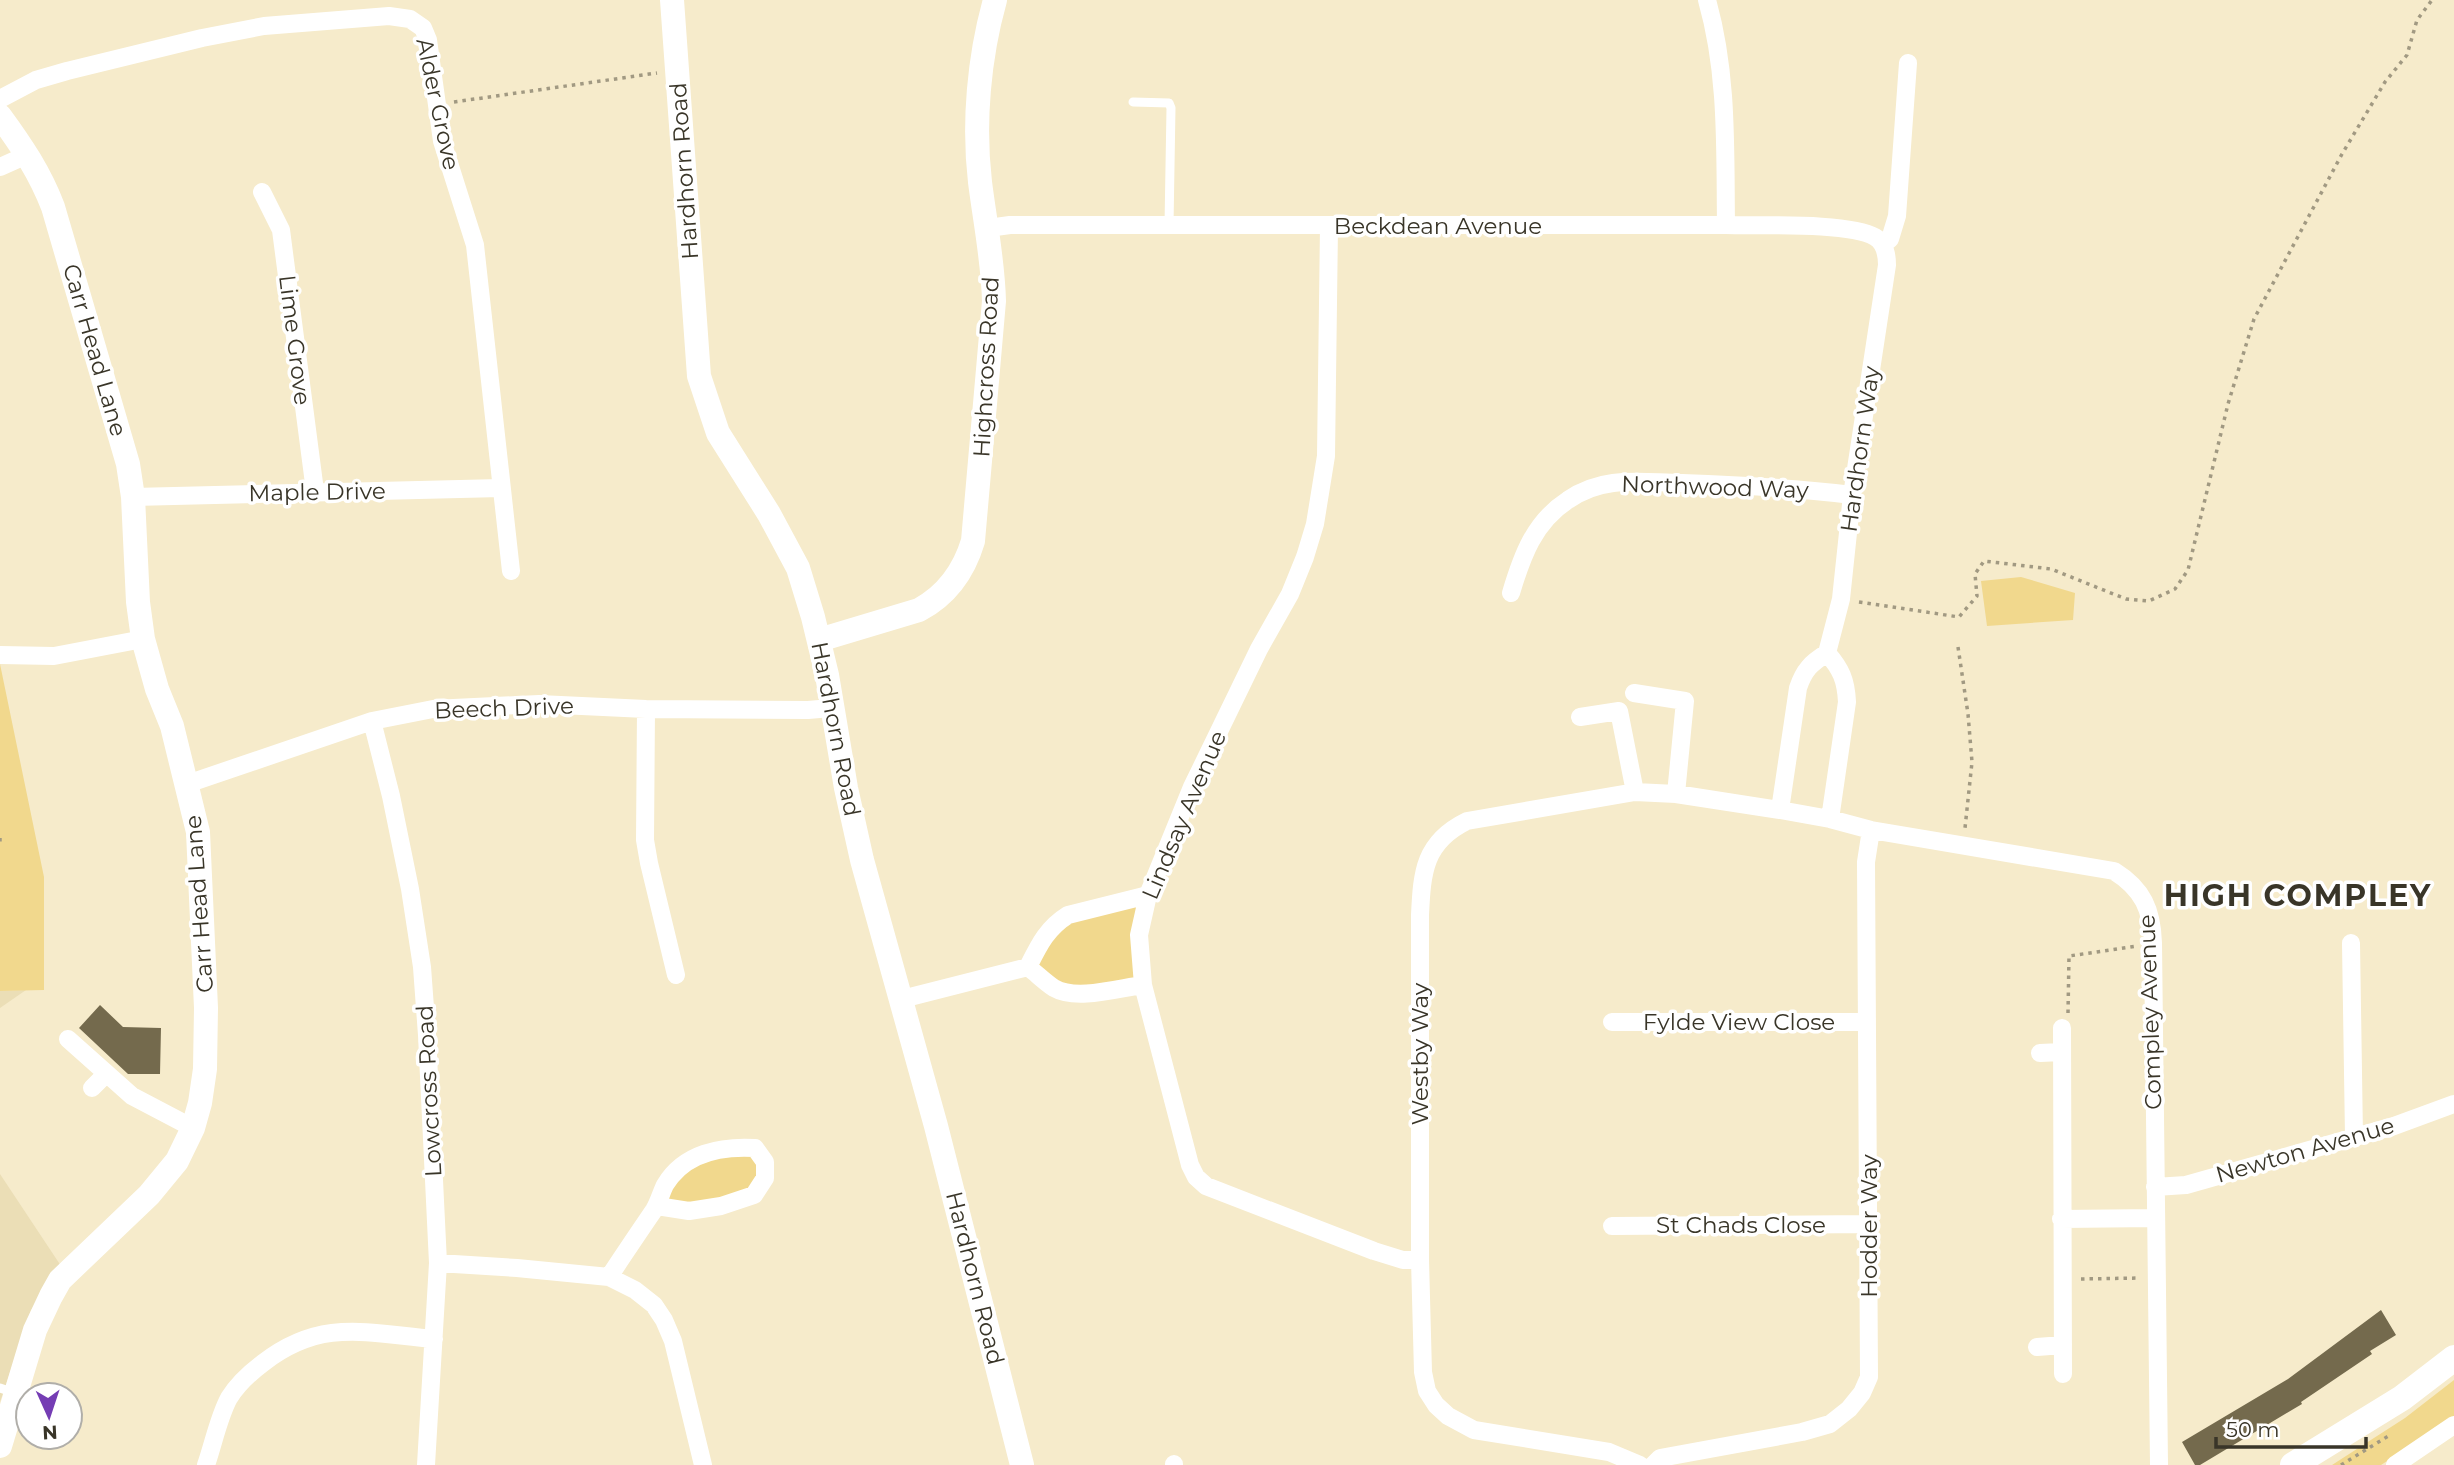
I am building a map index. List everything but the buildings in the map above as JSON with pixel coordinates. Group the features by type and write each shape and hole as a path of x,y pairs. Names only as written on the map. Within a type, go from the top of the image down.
{"main road":[{"path":"2293,1465 2402,1398 2454,1358"}],"street":[{"name":"Hardhorn Road","path":"672,0 695,348 701,386 718,433 769,514 798,568 819,640 862,860 902,999 1022,1465"},
{"name":"Highcross Road","path":"819,640 919,610 943,593 967,561 975,527 994,301 978,144 982,68 995,0"},
{"path":"1707,0 1718,46 1724,92 1726,225"},
{"name":"Alder Grove","path":"0,99 36,80 67,71 202,37 264,26 389,16 410,19 423,28 431,58 435,105 442,141 475,245 511,571"},
{"path":"1883,245 1890,239 1897,216 1908,63"},
{"name":"Carr Head Lane","path":"0,116 29,154 53,207 119,430 133,497 138,602 143,639 172,726 198,832 206,1008 205,1069 193,1128 177,1161 149,1195 60,1280 8,1391 0,1446"},
{"path":"0,167 29,154"},
{"name":"Lime Grove","path":"262,192 281,230 315,492"},
{"name":"Beckdean Avenue","path":"988,228 1010,225 1726,225 1843,230 1876,237 1883,245"},
{"name":"Lindsay Avenue","path":"1329,226 1326,456 1315,524 1290,594 1259,649 1192,788 1148,895 1139,935 1143,985 1190,1165 1196,1177 1206,1186 1374,1251 1402,1260 1420,1260"},
{"name":"Hardhorn Way","path":"1827,653 1841,599 1852,495 1887,265 1883,245"},
{"name":"Northwood Way","path":"1511,593 1528,544 1541,523 1568,500 1588,489 1612,483 1642,482 1771,486 1852,495"},
{"name":"Maple Drive","path":"133,497 501,488"},
{"path":"0,655 54,656 143,639"},
{"path":"1780,810 1798,688 1804,671 1827,653 1842,669 1847,702 1830,819"},
{"path":"1634,692 1685,701 1676,794"},
{"name":"Beech Drive","path":"187,784 372,721 412,712 466,706 539,704 646,709 831,708"},
{"path":"646,709 645,840 676,975"},
{"path":"1580,717 1619,711 1635,792"},
{"name":"Lowcross Road","path":"372,721 408,875 422,967 428,1035 438,1264 426,1465"},
{"name":"Westby Way","path":"1640,1465 1609,1452 1474,1430 1448,1416 1436,1405 1427,1391 1423,1372 1420,1260 1421,881 1427,859 1438,842 1452,828 1467,821 1635,792 1676,794 1780,810"},
{"name":"Compley Avenue","path":"1780,810 1871,830 2114,871 2133,884 2146,903 2153,943 2159,1465"},
{"name":"Hodder Way","path":"1653,1465 1660,1458 1802,1433 1830,1424 1849,1409 1862,1393 1869,1377 1866,862 1871,830"},
{"path":"902,999 1028,967 1042,938 1058,921 1068,915 1148,895"},
{"path":"2351,943 2354,1137"},
{"path":"1028,967 1056,989 1068,993 1081,994 1143,985"},
{"name":"Fylde View Close","path":"1612,1022 1867,1022"},
{"path":"2062,1028 2063,1374"},
{"path":"68,1039 132,1096 193,1128"},
{"path":"2040,1053 2062,1052"},
{"path":"92,1088 106,1074"},
{"name":"Newton Avenue","path":"2155,1187 2186,1185 2354,1137 2454,1104"},
{"path":"609,1277 657,1206 666,1183 688,1161 719,1148 755,1148 765,1162 765,1178 754,1195 721,1206 689,1211 657,1206"},
{"path":"2061,1219 2155,1218"},
{"name":"St Chads Close","path":"1612,1226 1870,1224"},
{"path":"438,1264 609,1277 635,1290 654,1305 673,1341 703,1465"},
{"path":"206,1465 229,1398 251,1372 272,1356 307,1337 331,1332 434,1339"},
{"path":"2037,1347 2063,1345"},
{"path":"2395,1465 2454,1424"}],"lane":[{"path":"1133,102 1163,102 1169,103 1171,108 1169,225"}],"path":[{"path":"1841,599 1959,617 1977,596 1975,574 1984,561 2051,569 2126,599 2149,601 2175,589 2188,570 2228,404 2254,319 2342,155 2385,82 2407,55 2417,20 2432,0"},
{"path":"435,105 677,70"},
{"path":"1958,648 1972,762 1963,844"},
{"path":"0,838 0,845"},
{"path":"2062,1028 2068,1019 2069,956 2153,943"},
{"path":"2062,1280 2156,1277"}],"shaded area":[{"path":"2021,577 2075,593 2073,620 1987,626 1981,581"},
{"path":"0,664 44,877 44,990 0,991"},
{"path":"1148,895 1143,985 1081,994 1028,967 1049,929"},
{"path":"26,990 0,1008 0,991"},
{"path":"755,1148 765,1178 721,1206 657,1206 688,1165"},
{"path":"0,1174 61,1266 31,1310 0,1402"},
{"path":"2454,1380 2454,1417 2381,1465 2332,1465 2405,1418"}],"district":[{"name":"HIGH COMPLEY","path":"2298,896"}]}
